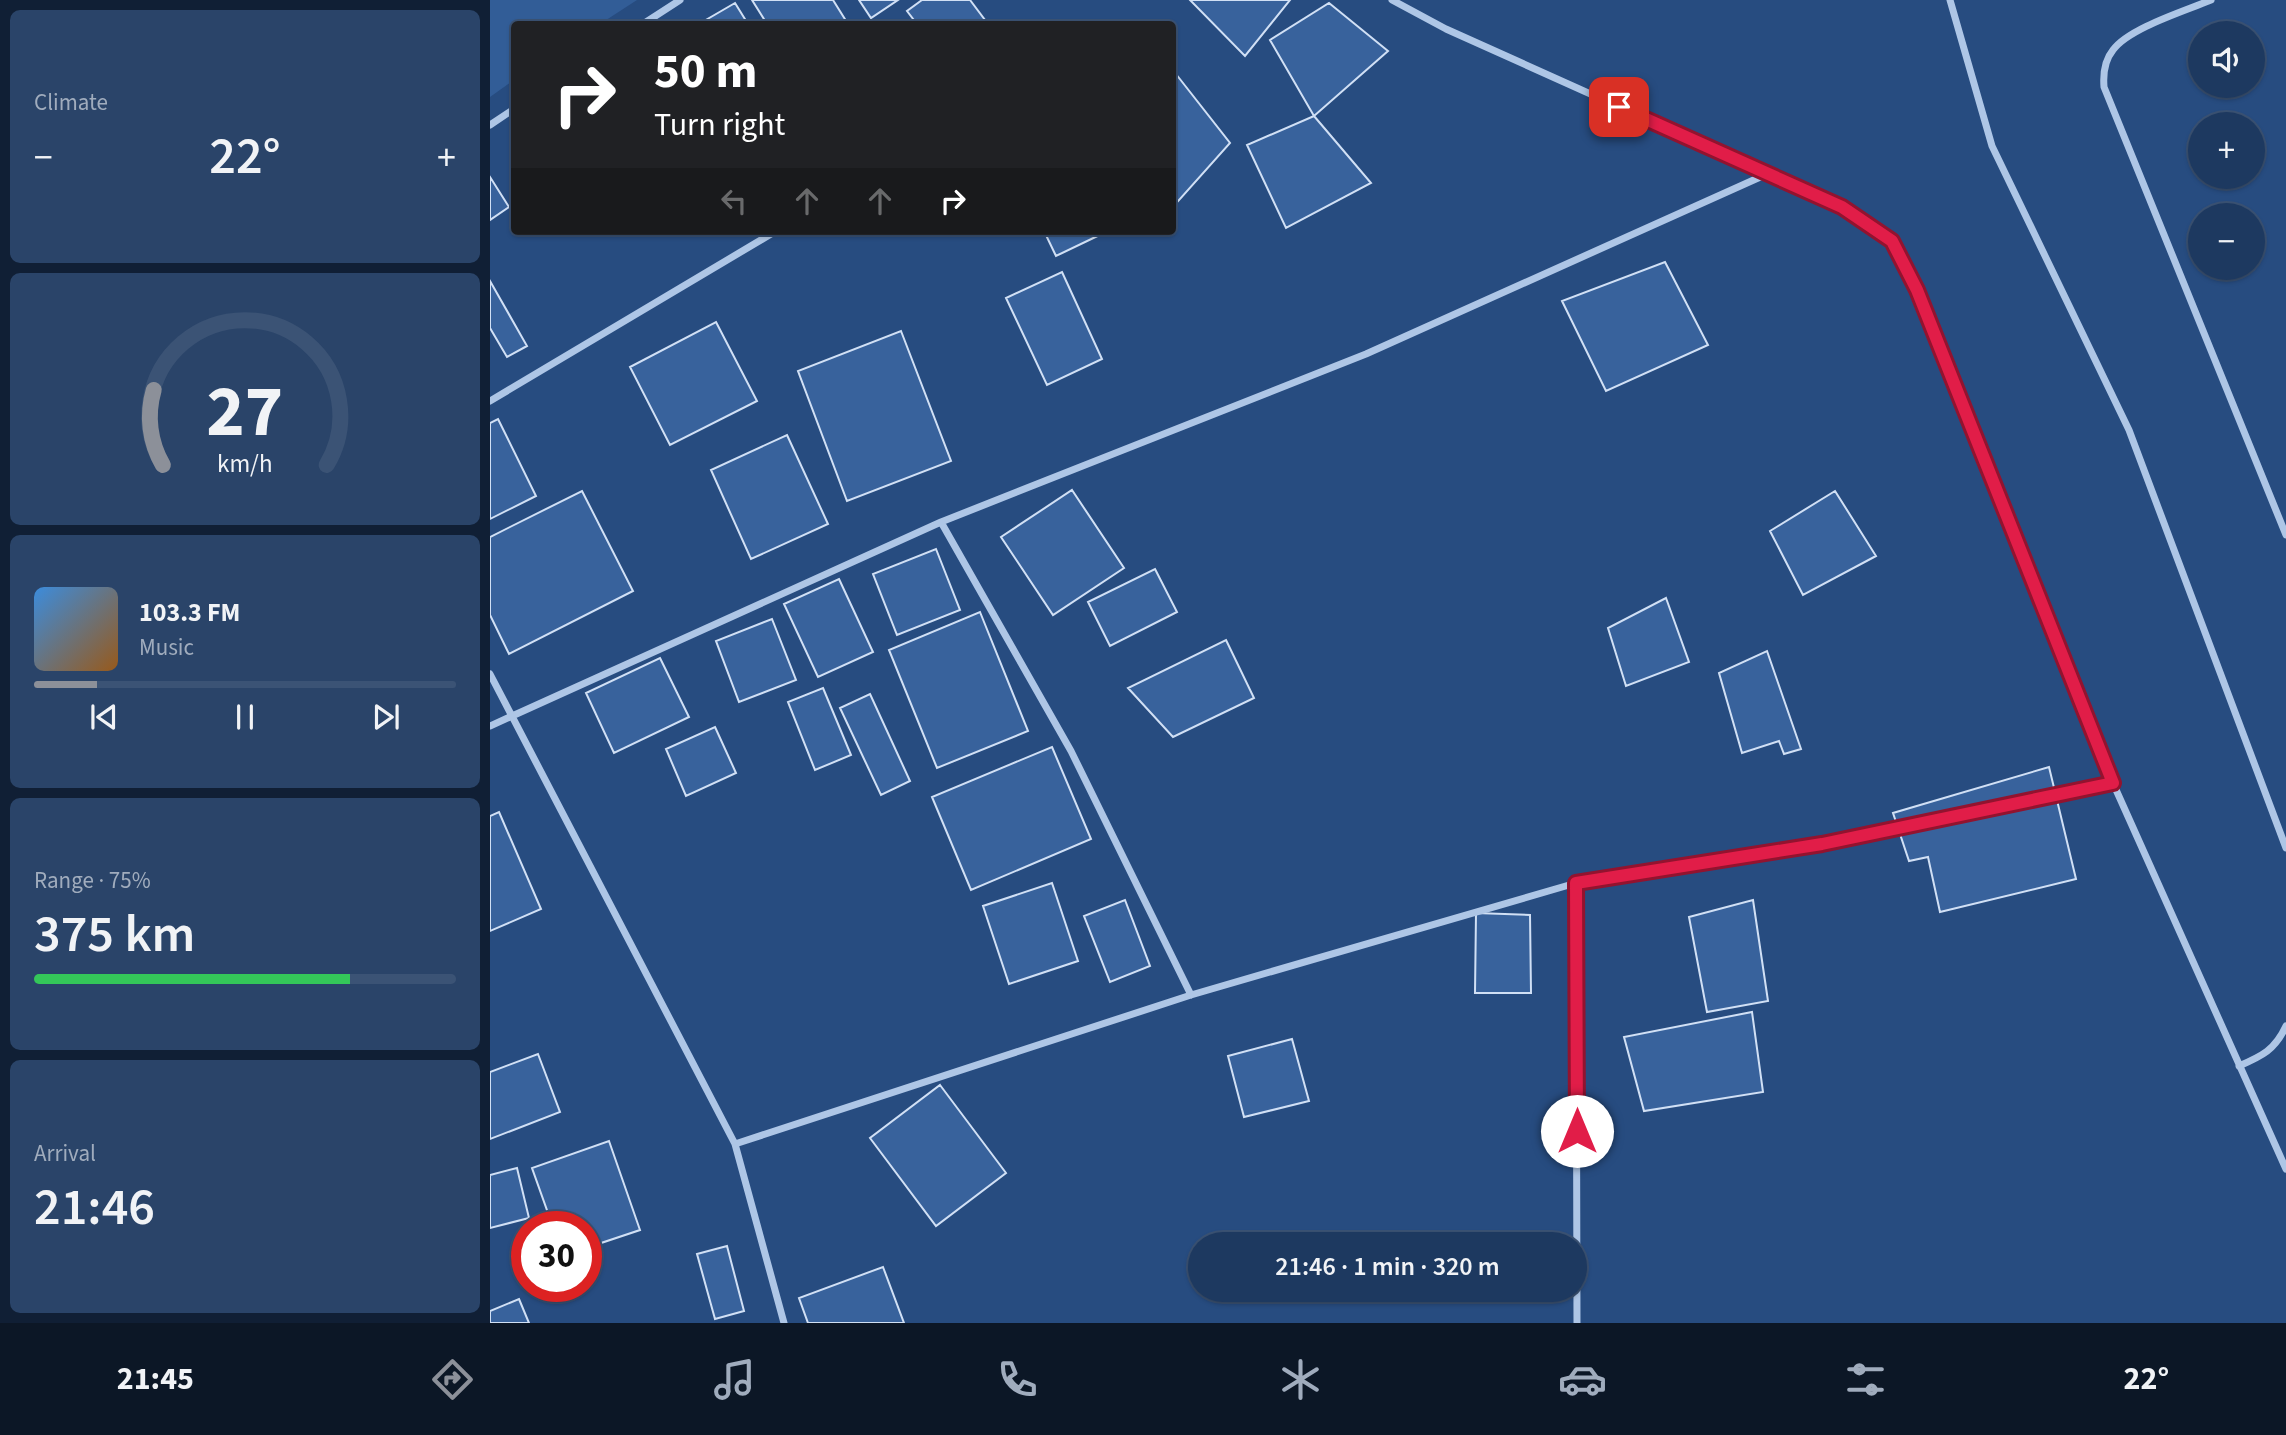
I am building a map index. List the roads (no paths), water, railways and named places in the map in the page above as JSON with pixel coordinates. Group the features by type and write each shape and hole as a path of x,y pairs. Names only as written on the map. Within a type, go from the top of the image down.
{"street":[{"path":"648,21 680,0"},
{"path":"1392,0 1446,29 1842,207 1892,241 1917,290 2113,783 2286,1169"},
{"path":"1950,0 1993,146 2129,430 2286,848"},
{"path":"2211,0 2166,18 2120,42 2111,52 2106,64 2104,87 2286,535"},
{"path":"490,125 511,111"},
{"path":"490,726 941,523 1366,354 1768,174"},
{"path":"490,401 769,235"},
{"path":"941,523 1071,751 1191,995"},
{"path":"490,674 736,1144 784,1323"},
{"path":"736,1144 1191,995 1576,883 1822,844 2113,783"},
{"path":"1576,883 1577,1323"},
{"path":"2239,1066 2265,1055 2286,1026"}]}
